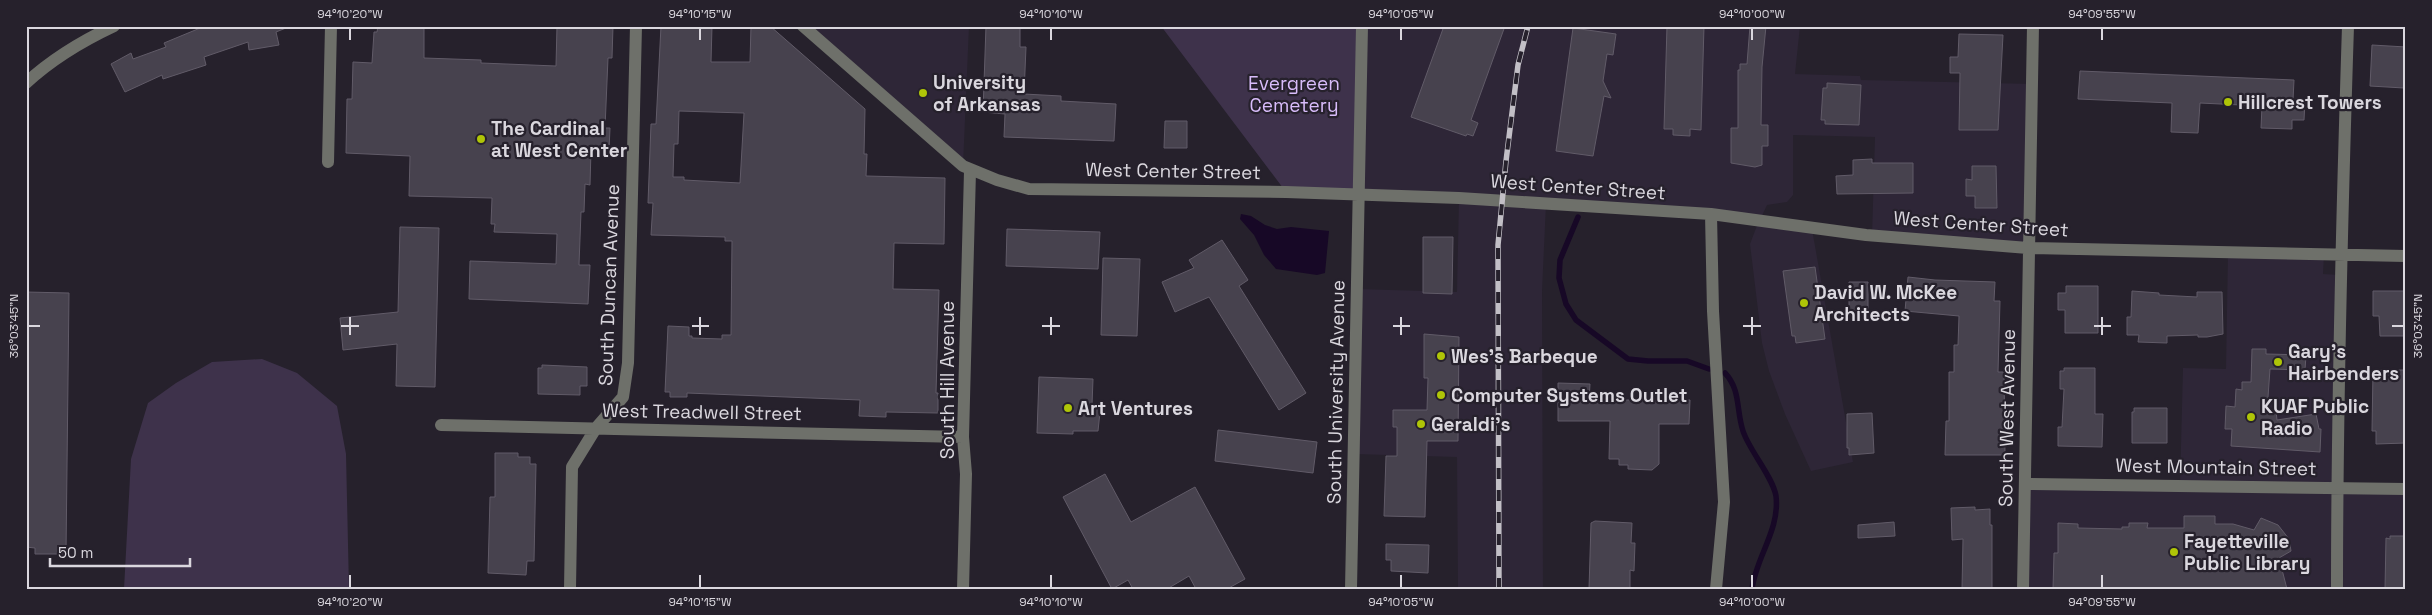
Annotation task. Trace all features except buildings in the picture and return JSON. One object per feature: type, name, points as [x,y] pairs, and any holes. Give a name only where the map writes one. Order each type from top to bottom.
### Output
[{"type":"street","points":[[26,83],[42,68],[86,39],[114,26]]},
{"type":"street","points":[[328,162],[332,26]]},
{"type":"street","name":"South Duncan Avenue","points":[[570,589],[572,467],[596,428],[623,397],[628,363],[636,26]]},
{"type":"street","name":"West Center Street","points":[[803,26],[970,170],[996,180],[1029,189],[1286,192],[1459,198],[1711,214],[1866,236],[2028,248],[2406,256]]},
{"type":"street","name":"South University Avenue","points":[[1351,589],[1362,26]]},
{"type":"street","name":"South West Avenue","points":[[2022,589],[2033,26]]},
{"type":"street","points":[[2337,589],[2336,487],[2340,254],[2348,26]]},
{"type":"street","name":"South Hill Avenue","points":[[963,589],[966,469],[963,438],[970,170]]},
{"type":"street","points":[[1711,214],[1713,311],[1724,502],[1716,589]]},
{"type":"street","name":"West Treadwell Street","points":[[441,425],[963,438]]},
{"type":"street","name":"West Mountain Street","points":[[2025,484],[2406,489]]},
{"type":"shaded area","name":"University of Arkansas","points":[[803,26],[969,26],[963,166]]},
{"type":"shaded area","points":[[1362,26],[1800,26],[1795,74],[1860,76],[1861,80],[2032,84],[2028,248],[1872,236],[1875,137],[1793,135],[1793,195],[1787,202],[1767,205],[1759,222],[1812,229],[1853,462],[1811,471],[1785,414],[1769,371],[1762,343],[1750,244],[1758,223],[1546,204],[1542,291],[1543,589],[1458,589],[1457,457],[1354,454],[1357,289],[1457,292],[1459,198],[1359,195]]},
{"type":"shaded area","points":[[1241,214],[1251,216],[1265,225],[1277,229],[1291,227],[1329,231],[1325,273],[1317,275],[1276,269],[1264,255],[1254,235],[1240,219]]},
{"type":"shaded area","points":[[2228,252],[2324,254],[2323,274],[2340,275],[2336,487],[2406,489],[2406,589],[2023,589],[2025,484],[2180,485],[2183,368],[2226,369]]},
{"type":"green space","name":"Evergreen Cemetery","points":[[1161,26],[1362,26],[1359,195],[1286,192]]},
{"type":"green space","points":[[262,359],[297,373],[337,406],[346,454],[349,589],[124,589],[131,459],[148,403],[176,383],[212,362]]},
{"type":"waterway","points":[[1578,217],[1560,260],[1559,278],[1566,304],[1576,320],[1628,359],[1687,361],[1709,369]]},
{"type":"waterway","points":[[1725,373],[1734,386],[1743,431],[1770,480],[1776,496],[1775,520],[1754,577],[1752,589]]},
{"type":"railway","points":[[1499,589],[1498,245],[1518,65],[1528,26]]},
{"type":"place","name":"University of Arkansas","points":[[923,93]]},
{"type":"place","name":"Hillcrest Towers","points":[[2228,102]]},
{"type":"place","name":"The Cardinal at West Center","points":[[481,139]]},
{"type":"place","name":"David W. McKee Architects","points":[[1804,303]]},
{"type":"place","name":"Wes's Barbeque","points":[[1441,356]]},
{"type":"place","name":"Gary's Hairbenders","points":[[2278,362]]},
{"type":"place","name":"Computer Systems Outlet","points":[[1441,395]]},
{"type":"place","name":"Art Ventures","points":[[1068,408]]},
{"type":"place","name":"KUAF Public Radio","points":[[2251,417]]},
{"type":"place","name":"Geraldi's","points":[[1421,424]]},
{"type":"place","name":"Fayetteville Public Library","points":[[2174,552]]}]
